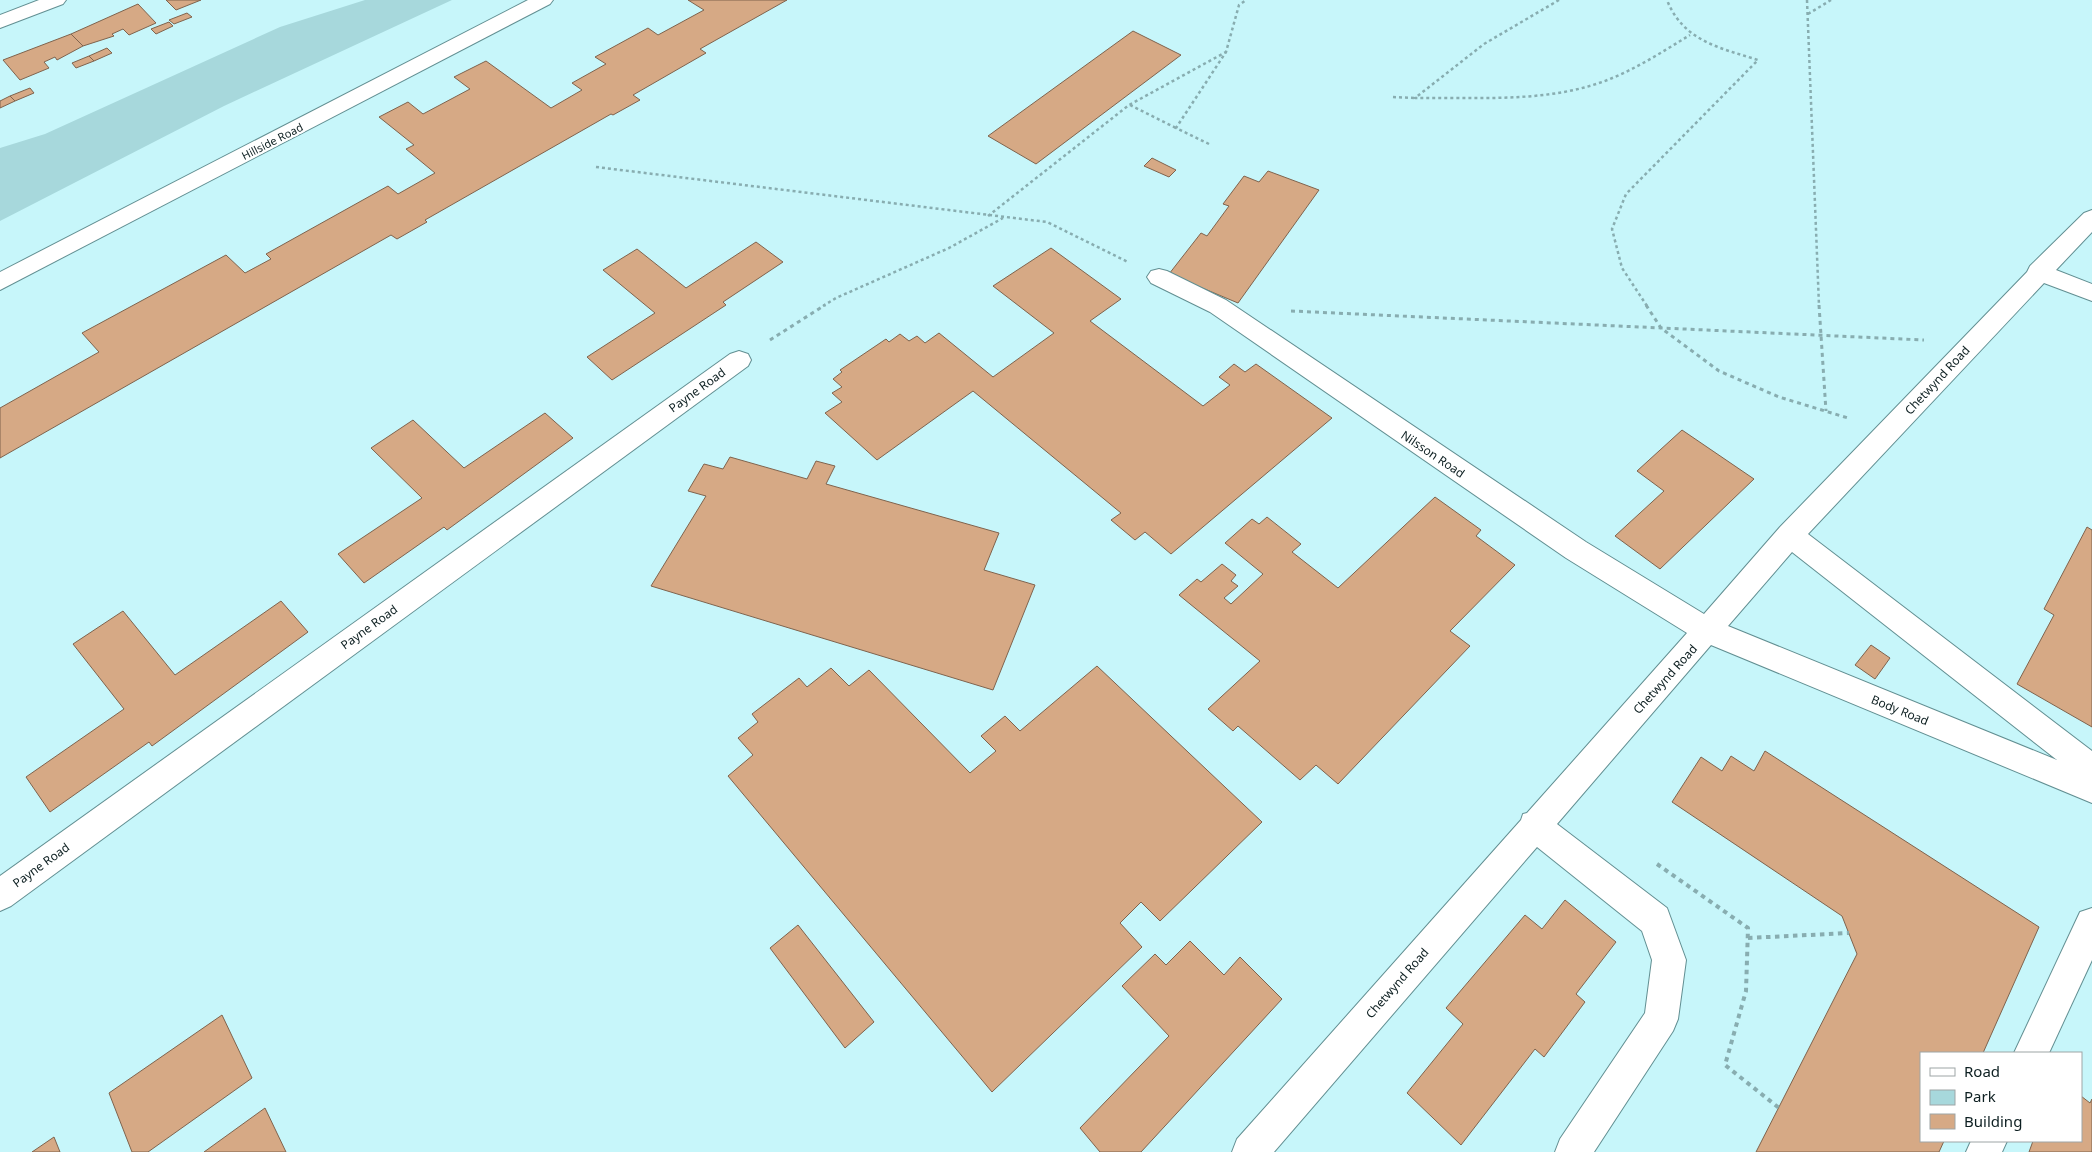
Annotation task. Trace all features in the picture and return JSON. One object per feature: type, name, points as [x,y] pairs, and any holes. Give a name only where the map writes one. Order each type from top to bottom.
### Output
[{"type":"street","points":[[0,22],[56,0]]},
{"type":"street","name":"Hillside Road","points":[[0,282],[543,0]]},
{"type":"street","name":"Chetwynd Road","points":[[1250,1152],[1534,825],[1708,631],[1790,535],[2038,272],[2092,218]]},
{"type":"street","points":[[2038,272],[2092,293]]},
{"type":"street","name":"Nilsson Road","points":[[1159,277],[1218,306],[1576,550],[1708,631]]},
{"type":"street","name":"Payne Road","points":[[0,895],[739,360]]},
{"type":"street","points":[[1790,535],[2092,769]]},
{"type":"street","name":"Body Road","points":[[1708,631],[2092,789]]},
{"type":"street","points":[[1534,825],[1655,920],[1668,960],[1661,1020],[1573,1152]]},
{"type":"street","points":[[2031,1052],[2092,924]]},
{"type":"path","points":[[1176,128],[1226,52],[1239,5],[1246,0]]},
{"type":"path","points":[[1415,98],[1455,62],[1520,20],[1559,0]]},
{"type":"path","points":[[1667,0],[1678,23],[1690,35],[1758,60],[1626,194],[1612,229],[1622,268],[1661,328],[1719,371],[1779,397],[1890,430]]},
{"type":"path","points":[[1807,0],[1820,334],[1826,411]]},
{"type":"path","points":[[1808,14],[1831,0]]},
{"type":"path","points":[[1393,96],[1415,98],[1504,96],[1561,91],[1601,82],[1645,61],[1690,35]]},
{"type":"path","points":[[988,216],[1129,105],[1226,52]]},
{"type":"path","points":[[1129,105],[1209,144]]},
{"type":"path","points":[[596,168],[1047,222],[1159,277]]},
{"type":"path","points":[[739,360],[836,298],[949,248],[1003,218]]},
{"type":"path","points":[[1284,310],[1820,334],[1972,343]]},
{"type":"path","points":[[1748,938],[1849,933]]},
{"type":"green space","points":[[365,0],[452,0],[224,106],[0,221],[0,148],[45,134],[280,27]]},
{"type":"building","points":[[166,0],[201,0],[176,10]]},
{"type":"building","points":[[688,0],[787,0],[700,49],[706,53],[633,95],[640,100],[613,115],[611,114],[425,220],[427,222],[397,239],[391,235],[0,458],[0,408],[99,352],[82,333],[226,255],[245,273],[271,259],[266,254],[388,186],[398,194],[435,173],[406,149],[414,145],[379,117],[408,102],[423,114],[470,89],[454,77],[486,61],[551,108],[582,90],[572,83],[606,64],[595,57],[648,28],[658,35],[704,10]]},
{"type":"building","points":[[138,4],[156,23],[129,35],[123,29],[112,34],[114,36],[83,46],[71,34]]},
{"type":"building","points":[[187,13],[192,17],[174,24],[169,20]]},
{"type":"building","points":[[169,22],[173,26],[156,34],[151,29]]},
{"type":"building","points":[[1133,31],[1181,55],[1036,164],[988,136]]},
{"type":"building","points":[[71,34],[83,46],[57,60],[55,57],[44,62],[49,68],[20,80],[3,60]]},
{"type":"building","points":[[107,48],[112,53],[94,61],[89,56]]},
{"type":"building","points":[[89,56],[94,61],[76,68],[72,63]]},
{"type":"building","points":[[30,88],[34,93],[15,101],[10,96]]},
{"type":"building","points":[[10,96],[15,101],[0,108],[0,101]]},
{"type":"building","points":[[1152,158],[1176,170],[1169,177],[1144,166]]},
{"type":"building","points":[[1268,171],[1319,190],[1238,303],[1169,274],[1201,233],[1207,236],[1229,206],[1223,204],[1244,176],[1259,182]]},
{"type":"building","points":[[756,242],[783,262],[723,302],[726,305],[612,380],[587,357],[655,313],[603,270],[637,249],[686,288]]},
{"type":"building","points":[[1051,248],[1121,299],[1090,321],[1203,406],[1230,385],[1219,377],[1234,364],[1245,372],[1256,364],[1332,418],[1171,554],[1145,532],[1135,540],[1111,520],[1121,513],[973,391],[877,460],[825,413],[842,402],[832,393],[842,387],[833,379],[842,372],[840,370],[886,339],[889,342],[900,334],[909,341],[917,336],[925,343],[939,333],[993,377],[1054,333],[993,286]]},
{"type":"building","points":[[545,413],[573,438],[447,530],[444,527],[364,583],[338,554],[422,498],[371,448],[413,420],[464,468]]},
{"type":"building","points":[[1682,430],[1754,479],[1660,569],[1615,536],[1664,491],[1637,471]]},
{"type":"building","points":[[730,457],[807,479],[816,461],[835,466],[826,484],[999,533],[984,570],[1035,585],[993,690],[651,586],[706,496],[688,491],[704,464],[723,469]]},
{"type":"building","points":[[1435,497],[1481,530],[1476,536],[1515,565],[1450,631],[1470,646],[1338,784],[1316,765],[1300,780],[1238,726],[1233,731],[1208,709],[1260,661],[1179,595],[1197,579],[1201,582],[1222,564],[1236,575],[1231,581],[1238,586],[1224,598],[1231,604],[1263,574],[1225,543],[1252,519],[1259,524],[1267,517],[1301,544],[1292,552],[1338,588]]},
{"type":"building","points":[[2087,527],[2092,530],[2092,727],[2017,684],[2054,615],[2044,609]]},
{"type":"building","points":[[281,601],[308,632],[152,746],[149,742],[50,812],[26,777],[124,709],[73,644],[123,611],[175,675]]},
{"type":"building","points":[[1871,645],[1890,658],[1875,679],[1855,665]]},
{"type":"building","points":[[1097,666],[1262,822],[1160,921],[1141,902],[1120,923],[1142,947],[992,1092],[728,776],[753,755],[738,738],[758,722],[752,714],[799,678],[807,687],[831,668],[849,686],[869,670],[970,773],[996,751],[981,736],[1005,716],[1020,731]]},
{"type":"building","points":[[1765,751],[2039,927],[1983,1052],[1920,1052],[1920,1142],[1944,1142],[1939,1152],[1756,1152],[1857,954],[1842,916],[1672,802],[1701,757],[1722,771],[1731,756],[1754,771]]},
{"type":"building","points":[[1565,900],[1616,942],[1576,994],[1585,1002],[1544,1057],[1535,1049],[1461,1145],[1407,1093],[1463,1024],[1446,1008],[1525,915],[1542,929]]},
{"type":"building","points":[[798,925],[874,1022],[845,1048],[770,948]]},
{"type":"building","points":[[1190,941],[1224,975],[1240,957],[1282,999],[1141,1152],[1100,1152],[1080,1128],[1169,1036],[1122,986],[1155,954],[1166,965]]},
{"type":"building","points":[[222,1015],[252,1078],[148,1152],[132,1152],[109,1093]]},
{"type":"building","points":[[2082,1097],[2090,1103],[2092,1099],[2092,1152],[2029,1152],[2033,1142],[2082,1142]]},
{"type":"building","points":[[265,1108],[286,1152],[204,1152]]},
{"type":"building","points":[[54,1137],[60,1152],[32,1152]]}]
